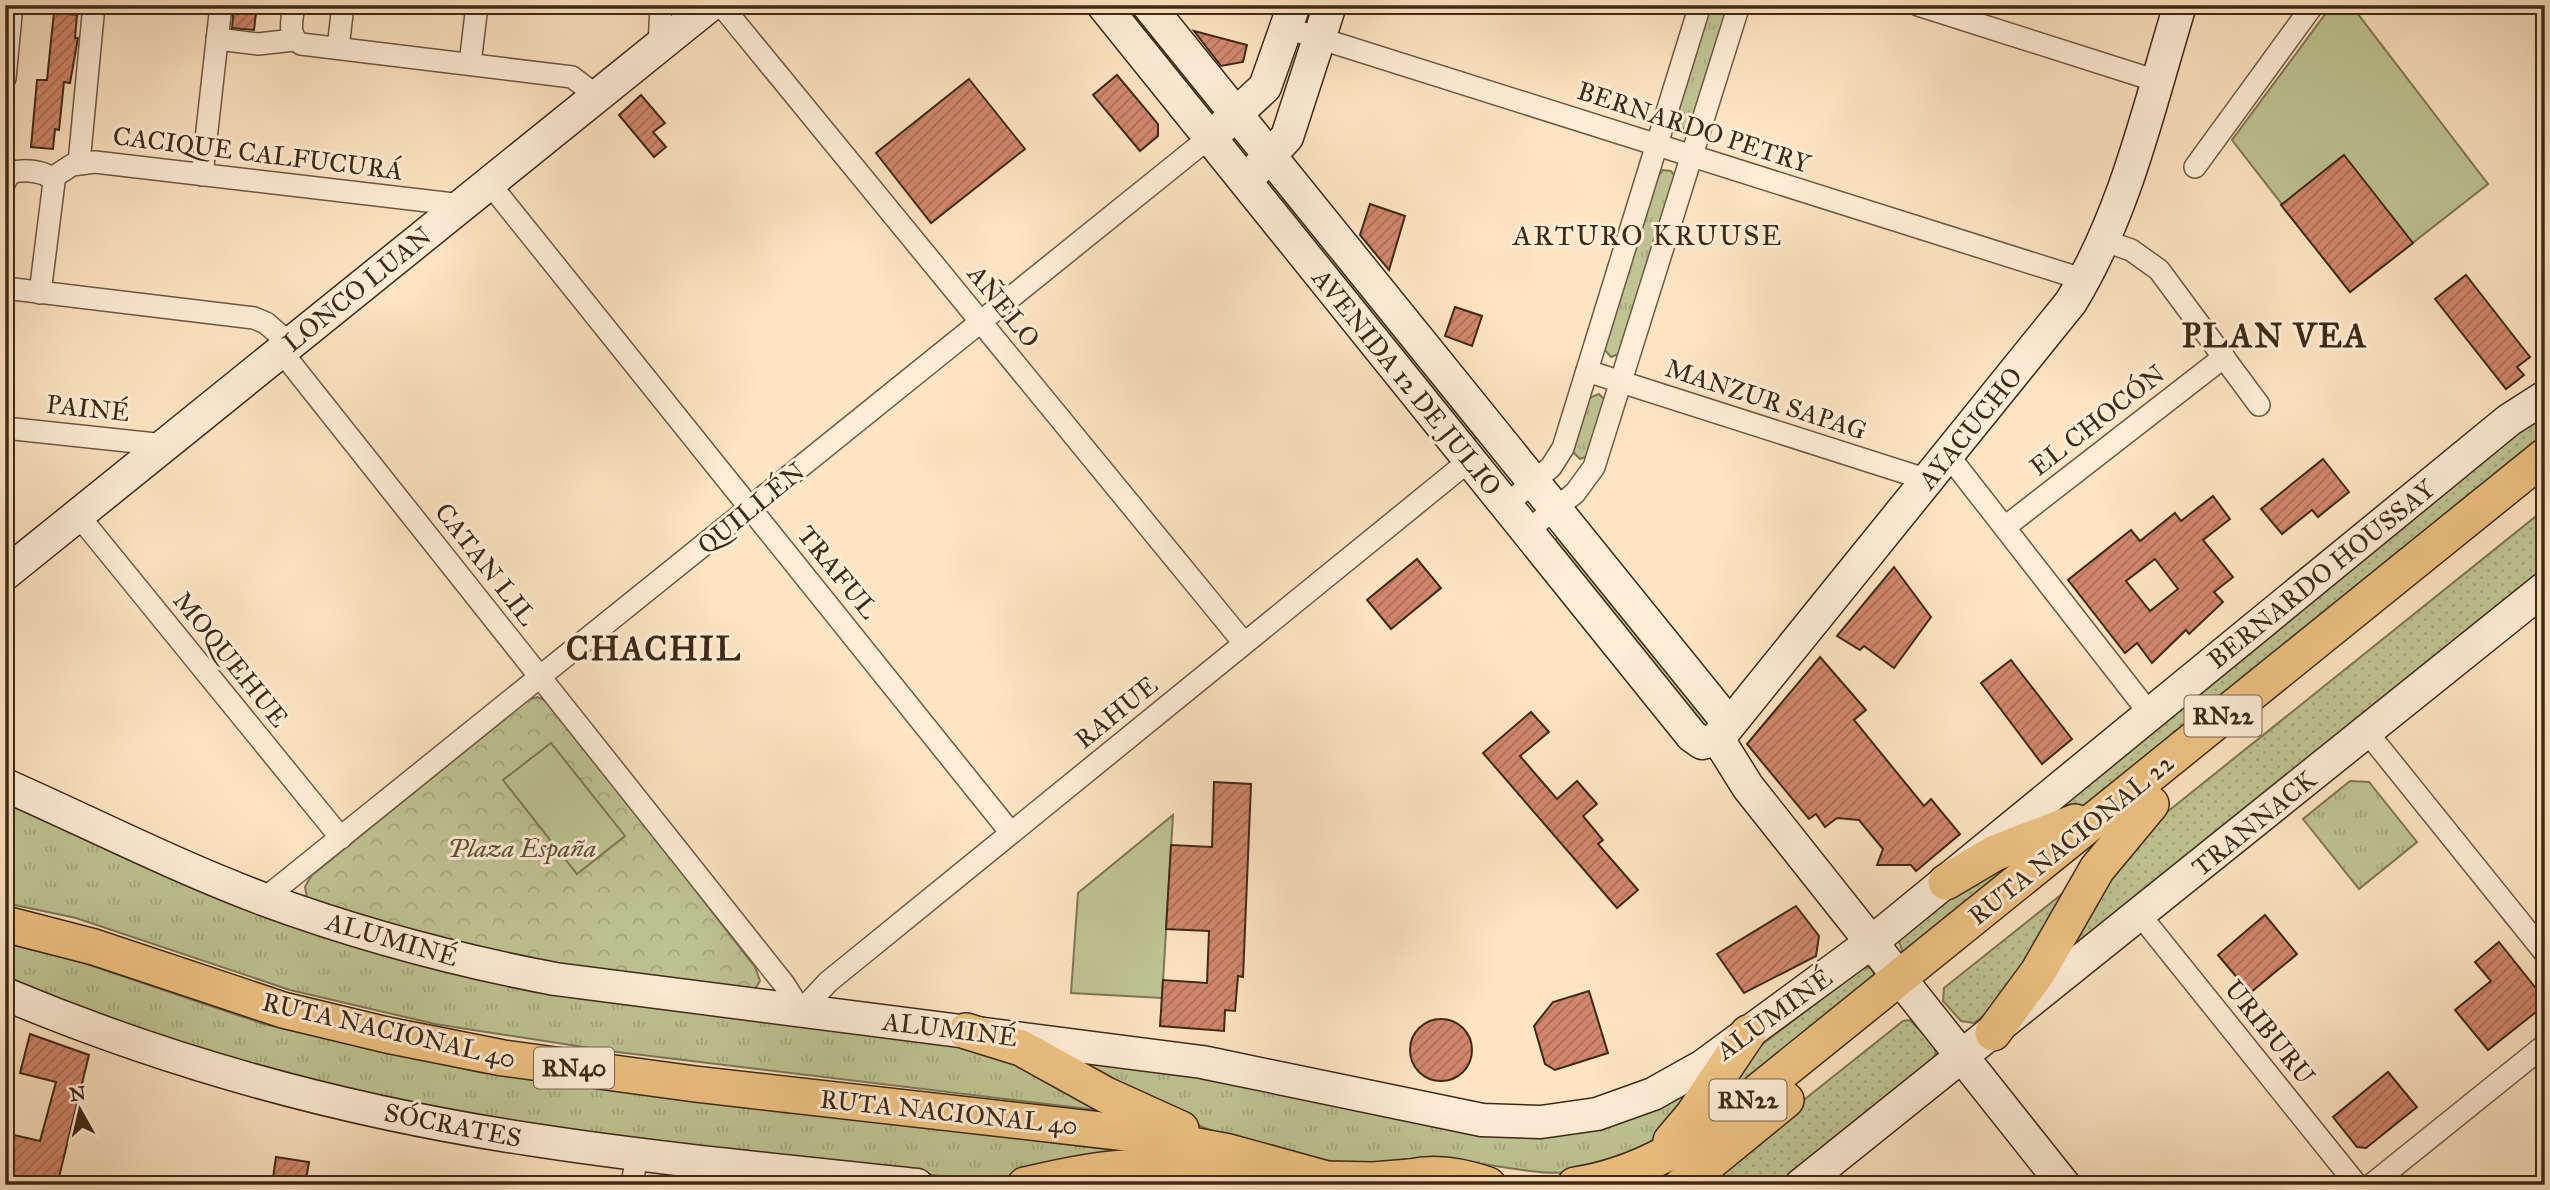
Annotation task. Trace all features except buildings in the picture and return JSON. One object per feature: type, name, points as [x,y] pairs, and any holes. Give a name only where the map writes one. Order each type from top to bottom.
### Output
[{"type":"main road","name":"RUTA NACIONAL 22","points":[[2138,800],[2545,456]]},
{"type":"main road","name":"RUTA NACIONAL 22","points":[[1682,1185],[1908,986],[2138,800],[2545,485]]},
{"type":"main road","points":[[1945,881],[1995,853],[2138,800]]},
{"type":"main road","points":[[1993,1033],[2038,972],[2138,800]]},
{"type":"main road","name":"RUTA NACIONAL 40","points":[[5,924],[94,947],[283,1010],[479,1053],[640,1077],[1157,1138],[1251,1177],[1399,1181]]},
{"type":"main road","name":"RUTA NACIONAL 22","points":[[1575,1185],[1623,1174],[1649,1164],[1688,1142],[1908,986]]},
{"type":"main road","points":[[966,1031],[1021,1048],[1251,1177]]},
{"type":"main road","points":[[1649,1164],[1685,1126],[1748,1033]]},
{"type":"main road","points":[[1025,1185],[1102,1167],[1130,1166],[1251,1177]]},
{"type":"main road","name":"RN40","points":[[1399,1181],[1428,1174],[1479,1182]]},
{"type":"main road","points":[[1479,1182],[1519,1185]]},
{"type":"street","points":[[6,69],[12,5]]},
{"type":"street","points":[[79,163],[94,5]]},
{"type":"street","points":[[202,175],[221,5]]},
{"type":"street","points":[[294,5],[291,32],[294,40]]},
{"type":"street","points":[[338,48],[343,5]]},
{"type":"street","points":[[470,64],[477,5]]},
{"type":"street","points":[[659,47],[661,5]]},
{"type":"street","name":"LONCO LUAN","points":[[5,574],[710,5]]},
{"type":"street","name":"AÑELO","points":[[721,5],[1244,643]]},
{"type":"street","name":"AVENIDA 12 DE JULIO","points":[[1103,5],[1692,736],[1702,743],[1718,739],[1725,725],[1722,715],[1148,5]]},
{"type":"street","points":[[1244,180],[1282,145],[1291,128],[1330,5]]},
{"type":"street","points":[[1506,505],[1560,455],[1700,5]]},
{"type":"street","points":[[1527,531],[1583,485],[1594,467],[1739,5]]},
{"type":"street","points":[[1918,5],[2157,81]]},
{"type":"street","name":"AYACUCHO","points":[[1718,739],[2054,324],[2085,279],[2105,241],[2180,5]]},
{"type":"street","points":[[2195,167],[2313,5]]},
{"type":"street","name":"QUILLÉN","points":[[264,899],[1237,116],[1265,87],[1290,17]]},
{"type":"street","name":"BERNARDO PETRY","points":[[1290,17],[1320,38],[2085,279]]},
{"type":"street","points":[[218,39],[267,44],[294,40],[301,44],[572,77],[597,96]]},
{"type":"street","name":"CACIQUE CALFUCURÁ","points":[[52,178],[79,163],[462,205]]},
{"type":"street","points":[[7,173],[21,171],[52,178],[54,190],[40,293]]},
{"type":"street","name":"TRAFUL","points":[[489,183],[1012,833]]},
{"type":"street","points":[[2105,241],[2132,250],[2159,270],[2259,405]]},
{"type":"street","name":"CATAN LIL","points":[[5,288],[254,318],[266,323],[540,677],[784,984],[801,1011]]},
{"type":"street","name":"EL CHOCÓN","points":[[2005,527],[2224,357]]},
{"type":"street","name":"MANZUR SAPAG","points":[[1587,370],[1928,480]]},
{"type":"street","name":"BERNARDO HOUSSAY","points":[[1873,941],[2509,420],[2545,397]]},
{"type":"street","name":"PAINÉ","points":[[5,428],[165,445]]},
{"type":"street","points":[[1948,455],[2150,714]]},
{"type":"street","name":"RAHUE","points":[[801,1011],[828,982],[1470,460]]},
{"type":"street","name":"MOQUEHUE","points":[[78,515],[341,838]]},
{"type":"street","name":"TRANNACK","points":[[1801,1185],[2545,588]]},
{"type":"street","points":[[2367,732],[2545,953]]},
{"type":"street","name":"AVENIDA 12 DE JULIO","points":[[1718,739],[1748,787],[1873,941],[2064,1185]]},
{"type":"street","name":"ALUMINÉ","points":[[5,785],[264,899],[395,942],[499,968],[555,979],[1202,1062],[1323,1084],[1455,1115],[1511,1122],[1541,1122],[1597,1114],[1644,1098],[1679,1082],[1873,941]]},
{"type":"street","name":"URIBURU","points":[[2140,915],[2357,1185]]},
{"type":"street","name":"SÓCRATES","points":[[5,994],[202,1066],[320,1098],[452,1126],[637,1154],[917,1185]]},
{"type":"street","points":[[2371,1185],[2545,1045]]},
{"type":"street","points":[[632,1185],[637,1154]]},
{"type":"green space","points":[[1113,5],[1138,5],[1216,110],[1206,115]]},
{"type":"green space","points":[[1710,5],[1728,5],[1690,126],[1682,129],[1675,119]]},
{"type":"green space","points":[[2332,5],[2351,5],[2488,184],[2350,292],[2232,140]]},
{"type":"green space","points":[[1663,170],[1671,171],[1675,176],[1619,354],[1611,357],[1604,349],[1658,176]]},
{"type":"green space","points":[[1286,198],[1479,435],[1472,441],[1281,201]]},
{"type":"green space","points":[[1599,394],[1605,400],[1588,456],[1580,459],[1573,452],[1589,398]]},
{"type":"green space","points":[[2545,411],[2545,441],[2086,808],[2018,835]]},
{"type":"green space","points":[[2545,509],[2545,574],[2053,967],[2136,837]]},
{"type":"green space","points":[[1559,537],[1712,723],[1703,729],[1554,541]]},
{"type":"green space","name":"Plaza España","points":[[537,697],[549,702],[755,967],[760,981],[755,989],[584,972],[452,946],[307,898],[305,887],[311,876],[528,700]]},
{"type":"green space","points":[[551,743],[625,836],[577,874],[503,780]]},
{"type":"green space","points":[[2350,781],[2369,782],[2417,842],[2359,889],[2303,819]]},
{"type":"green space","points":[[5,796],[213,891],[964,1041],[1129,1114],[609,1051],[435,1024],[290,990],[76,918],[5,903]]},
{"type":"green space","points":[[1173,815],[1162,998],[1071,993],[1078,893]]},
{"type":"green space","points":[[2055,838],[1903,952],[1898,939],[1970,878]]},
{"type":"green space","points":[[2077,882],[1996,1006],[1974,1023],[1961,1021],[1943,1001],[1944,988]]},
{"type":"green space","points":[[5,943],[78,961],[264,1024],[479,1072],[1129,1152],[1019,1178],[983,1181],[497,1124],[266,1074],[5,983]]},
{"type":"green space","points":[[1863,967],[1871,968],[1877,979],[1719,1109],[1751,1053]]},
{"type":"green space","points":[[1910,1020],[1934,1045],[1936,1053],[1932,1062],[1782,1185],[1697,1185],[1903,1021]]},
{"type":"green space","points":[[1051,1052],[1226,1075],[1474,1128],[1709,1073],[1679,1114],[1652,1141],[1598,1166],[1553,1173],[1477,1163],[1346,1162],[1293,1155],[1256,1146],[1185,1120],[1117,1088]]},
{"type":"district","name":"ARTURO KRUUSE","points":[[1648,235]]},
{"type":"district","name":"PLAN VEA","points":[[2275,335]]},
{"type":"district","name":"CHACHIL","points":[[654,648]]}]
